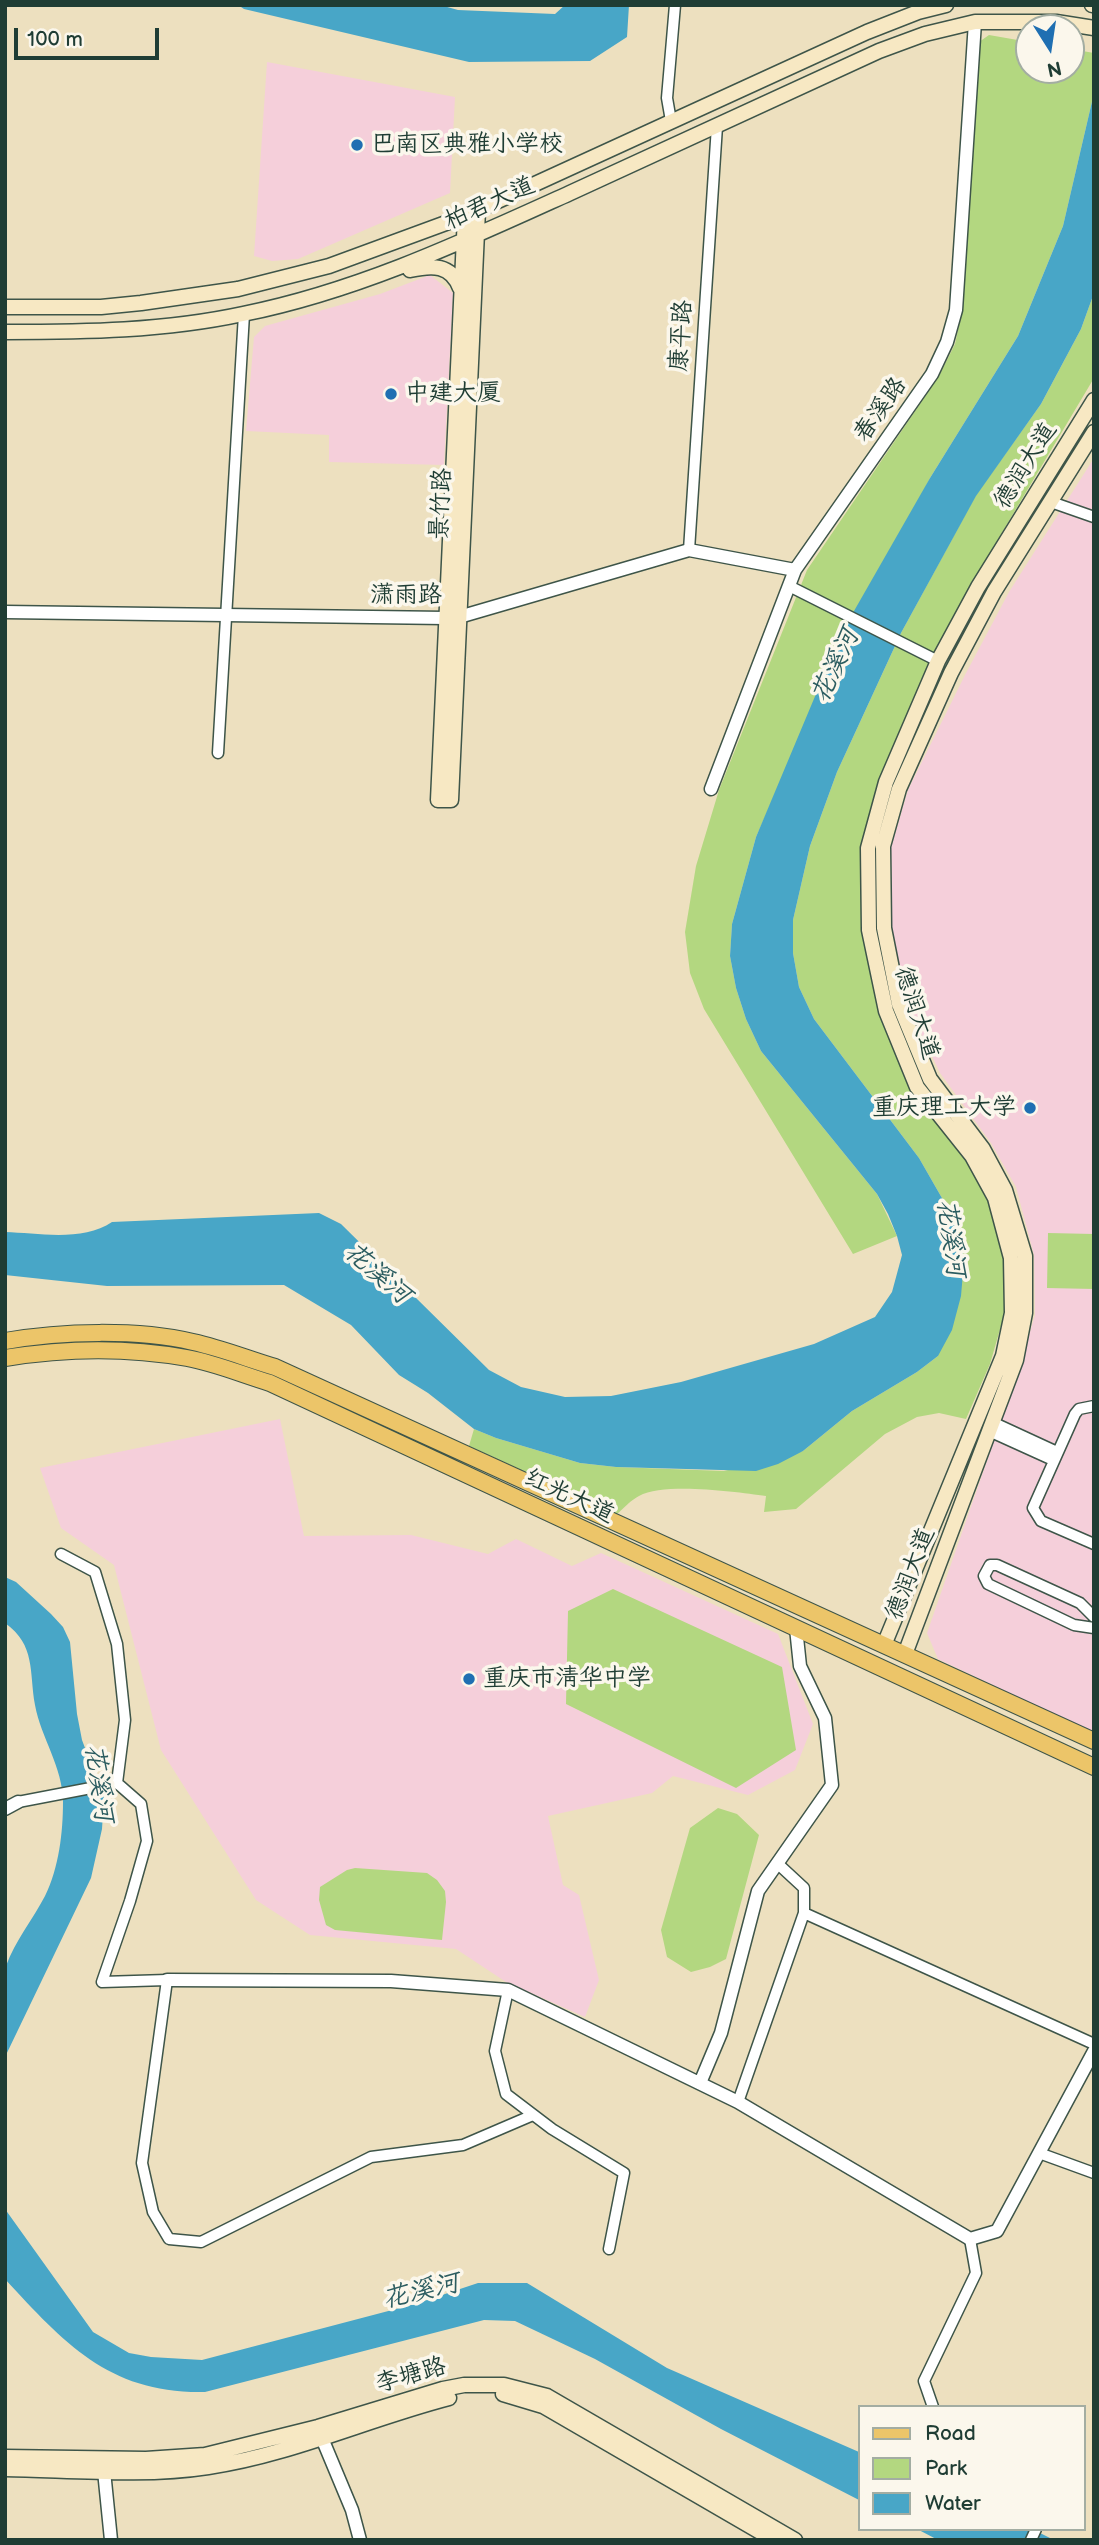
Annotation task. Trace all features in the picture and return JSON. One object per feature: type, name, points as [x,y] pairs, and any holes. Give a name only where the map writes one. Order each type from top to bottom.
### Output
[{"type":"main road","name":"柏君大道","points":[[5,307],[101,307],[181,298],[287,278],[366,254],[472,213],[867,32],[918,12],[946,5]]},
{"type":"main road","name":"柏君大道","points":[[5,332],[146,328],[244,314],[378,276],[463,242],[879,51],[925,34],[975,22],[1056,22],[1094,28]]},
{"type":"main road","name":"景竹路","points":[[452,618],[477,235],[472,213]]},
{"type":"main road","name":"景竹路","points":[[444,800],[463,242],[472,213]]},
{"type":"main road","points":[[378,276],[436,266],[451,273],[461,289]]},
{"type":"main road","points":[[56,332],[83,323],[83,314],[72,308]]},
{"type":"main road","name":"德润大道","points":[[884,1645],[1003,1356],[1012,1312],[1011,1258],[995,1198],[972,1156],[917,1087],[886,1011],[869,930],[868,848],[886,782],[939,661],[978,587],[1094,400]]},
{"type":"main road","name":"德润大道","points":[[905,1654],[1016,1360],[1025,1313],[1025,1256],[1005,1191],[983,1149],[930,1079],[899,1004],[884,928],[883,846],[899,789],[951,673],[994,592],[1094,432]]},
{"type":"main road","name":"红光大道","points":[[5,1341],[65,1334],[126,1334],[192,1342],[275,1367],[1094,1741]]},
{"type":"main road","name":"红光大道","points":[[5,1358],[65,1350],[120,1349],[189,1359],[270,1382],[1094,1767]]},
{"type":"main road","name":"李塘路","points":[[5,2469],[177,2470],[237,2462],[453,2387],[484,2383],[526,2389],[547,2396],[795,2540]]},
{"type":"main road","name":"李塘路","points":[[5,2457],[179,2458],[320,2432],[446,2398],[485,2393],[505,2394],[543,2406],[774,2540]]},
{"type":"street","points":[[671,121],[667,98],[675,5]]},
{"type":"street","name":"春溪路","points":[[711,789],[795,570],[932,374],[947,342],[956,310],[975,22]]},
{"type":"street","name":"康平路","points":[[688,550],[717,126]]},
{"type":"street","points":[[218,753],[244,314]]},
{"type":"street","points":[[1051,502],[1094,517]]},
{"type":"street","name":"潇雨路","points":[[5,612],[452,618],[688,550],[795,570]]},
{"type":"street","points":[[789,586],[939,661]]},
{"type":"street","points":[[1094,1406],[1079,1409],[1074,1414],[1034,1503],[1035,1514],[1041,1521],[1094,1544]]},
{"type":"street","points":[[990,1426],[1055,1456]]},
{"type":"street","points":[[61,1554],[95,1572],[117,1644],[125,1720],[117,1783]]},
{"type":"street","points":[[1094,1617],[1080,1603],[997,1565],[989,1565],[984,1576],[988,1584],[1037,1608],[1074,1625],[1094,1628]]},
{"type":"street","points":[[699,2083],[721,2033],[758,1891],[832,1785],[825,1718],[800,1666],[796,1628]]},
{"type":"street","points":[[5,1809],[18,1802],[117,1783]]},
{"type":"street","points":[[117,1783],[141,1804],[147,1841],[102,1982],[391,1981],[508,1990],[738,2102],[970,2239],[997,2231],[1094,2050]]},
{"type":"street","points":[[738,2102],[804,1913],[803,1888],[777,1863]]},
{"type":"street","points":[[804,1913],[1094,2044]]},
{"type":"street","points":[[167,1980],[142,2162],[153,2212],[169,2238],[201,2242],[371,2157],[463,2145],[533,2115]]},
{"type":"street","points":[[508,1990],[495,2051],[506,2094],[552,2129],[624,2173],[609,2249]]},
{"type":"street","points":[[1039,2153],[1094,2173]]},
{"type":"street","points":[[932,2405],[925,2381],[976,2273],[970,2239]]},
{"type":"street","points":[[320,2432],[352,2510],[360,2540]]},
{"type":"street","points":[[104,2471],[111,2540]]},
{"type":"shaded area","name":"巴南区典雅小学校","points":[[267,62],[455,97],[450,193],[298,259],[272,261],[254,256]]},
{"type":"shaded area","points":[[430,275],[453,293],[444,465],[329,462],[329,435],[246,431],[254,337],[265,326],[380,294]]},
{"type":"shaded area","name":"重庆理工大学","points":[[1094,458],[1094,1733],[938,1659],[927,1633],[1018,1372],[1035,1315],[1034,1255],[1016,1187],[991,1143],[940,1073],[906,1002],[892,927],[891,848],[908,790],[965,675],[1009,592]]},
{"type":"shaded area","name":"重庆市清华中学","points":[[280,1419],[304,1536],[411,1535],[488,1554],[516,1539],[572,1566],[601,1553],[778,1634],[813,1724],[795,1770],[748,1795],[673,1776],[652,1793],[548,1816],[563,1885],[579,1895],[599,1980],[585,2017],[506,1982],[456,1949],[310,1935],[256,1900],[161,1750],[114,1565],[61,1528],[40,1468]]},
{"type":"green space","points":[[989,35],[1015,40],[1015,84],[1085,84],[1085,51],[1094,53],[1094,93],[1063,226],[1018,336],[930,478],[790,760],[756,837],[732,924],[730,956],[736,988],[746,1019],[761,1051],[877,1194],[897,1236],[853,1254],[704,1009],[690,973],[685,932],[696,866],[719,790],[807,570],[939,376],[955,344],[962,311],[979,42]]},
{"type":"green space","points":[[1094,293],[1094,378],[972,583],[929,663],[880,781],[863,849],[880,1014],[968,1160],[988,1202],[1005,1260],[1005,1312],[990,1364],[966,1419],[939,1413],[917,1417],[885,1434],[796,1509],[764,1512],[766,1496],[683,1489],[639,1496],[617,1514],[469,1446],[474,1429],[580,1463],[724,1471],[803,1451],[852,1411],[917,1372],[938,1356],[954,1219],[919,1158],[814,1019],[799,987],[793,953],[793,920],[810,846],[837,772],[901,633],[976,495],[1041,404],[1081,329]]},
{"type":"green space","points":[[1048,1233],[1094,1234],[1094,1289],[1047,1288]]},
{"type":"green space","points":[[613,1589],[782,1667],[796,1750],[736,1788],[566,1704],[568,1611]]},
{"type":"green space","points":[[718,1808],[737,1814],[759,1835],[726,1959],[691,1972],[667,1957],[661,1930],[690,1828]]},
{"type":"green space","points":[[355,1868],[427,1873],[437,1880],[445,1891],[446,1902],[442,1940],[335,1930],[326,1925],[319,1900],[320,1887]]},
{"type":"water","points":[[238,5],[440,5],[458,10],[555,14],[565,5],[629,5],[627,37],[590,61],[469,62],[244,9]]},
{"type":"water","name":"花溪河","points":[[1094,93],[1094,293],[1081,329],[1041,404],[976,496],[901,633],[837,772],[810,846],[793,920],[793,953],[799,987],[814,1019],[919,1158],[954,1219],[961,1240],[964,1261],[961,1296],[952,1330],[938,1356],[917,1372],[852,1411],[803,1451],[778,1464],[756,1471],[616,1467],[580,1463],[474,1429],[428,1393],[399,1375],[351,1325],[284,1285],[107,1286],[5,1275],[5,1232],[74,1234],[88,1232],[112,1222],[319,1213],[341,1224],[489,1370],[521,1387],[565,1397],[611,1396],[681,1382],[814,1344],[875,1317],[892,1292],[902,1255],[897,1236],[877,1194],[761,1051],[746,1019],[736,988],[730,956],[732,924],[756,837],[842,632],[930,478],[1018,336],[1063,226]]},
{"type":"water","name":"花溪河","points":[[5,1577],[16,1582],[51,1614],[63,1627],[70,1642],[82,1740],[104,1798],[102,1829],[91,1878],[5,2057],[3,1996],[6,1966],[54,1874],[63,1802],[56,1765],[35,1705],[27,1650],[15,1631],[5,1623]]},
{"type":"water","points":[[5,2209],[93,2332],[129,2353],[202,2360],[415,2304],[478,2283],[527,2283],[667,2368],[858,2452],[858,2499],[721,2429],[595,2359],[515,2321],[484,2320],[205,2392],[172,2390],[142,2384],[92,2361],[48,2324],[5,2279]]},
{"type":"water","points":[[921,2531],[1036,2531],[1054,2540],[938,2540]]},
{"type":"place","name":"巴南区典雅小学校","points":[[357,145]]},
{"type":"place","name":"中建大厦","points":[[391,394]]},
{"type":"place","name":"重庆理工大学","points":[[1030,1108]]},
{"type":"place","name":"重庆市清华中学","points":[[469,1679]]}]
